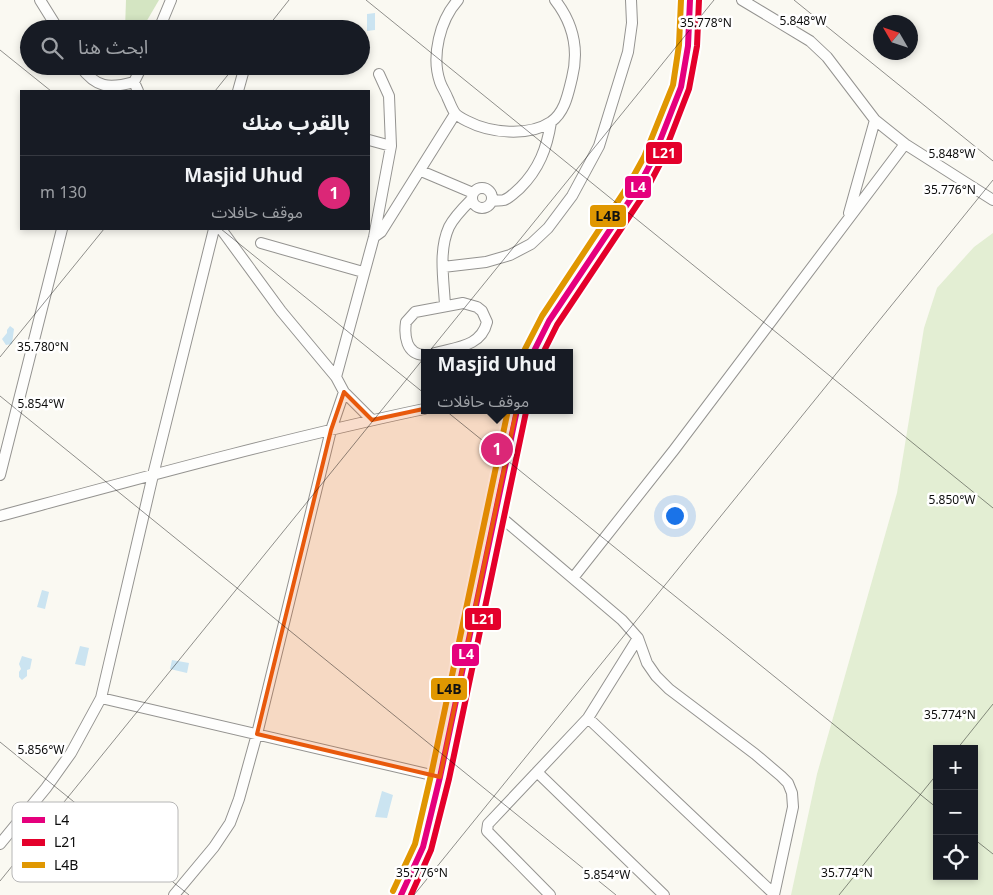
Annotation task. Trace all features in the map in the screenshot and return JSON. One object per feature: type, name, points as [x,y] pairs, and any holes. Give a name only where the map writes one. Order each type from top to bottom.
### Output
[{"type":"main road","points":[[535,349],[549,322],[636,191],[652,161],[681,86],[688,46],[690,0]]},
{"type":"main road","points":[[404,893],[423,847],[440,777],[516,414]]},
{"type":"street","points":[[40,0],[52,20]]},
{"type":"street","points":[[163,20],[171,0]]},
{"type":"street","points":[[458,0],[446,18],[438,44],[437,64],[440,81],[455,114],[472,124],[508,133],[530,130],[551,122],[567,100],[575,68],[575,48],[572,30],[566,16],[555,0]]},
{"type":"street","points":[[443,267],[486,262],[510,255],[524,248],[548,228],[572,196],[599,146],[628,52],[632,24],[631,0]]},
{"type":"street","points":[[742,0],[810,41],[827,57],[875,120],[905,144],[993,200]]},
{"type":"street","points":[[336,378],[363,272],[374,237],[391,146],[389,96],[379,74]]},
{"type":"street","points":[[87,75],[97,88],[136,87]]},
{"type":"street","points":[[238,90],[242,75]]},
{"type":"street","points":[[374,237],[381,232],[455,114]]},
{"type":"street","points":[[848,219],[875,120]]},
{"type":"street","points":[[420,171],[472,196],[475,206],[481,209],[488,206],[492,200],[505,200],[520,188],[531,175],[544,153],[551,122]]},
{"type":"street","points":[[370,140],[391,146]]},
{"type":"street","points":[[573,578],[674,450],[905,144]]},
{"type":"street","points":[[445,306],[444,244],[449,227],[472,196]]},
{"type":"street","points":[[0,475],[62,230]]},
{"type":"street","points":[[34,802],[71,753],[101,698],[153,475],[214,230]]},
{"type":"street","points":[[222,230],[280,311],[336,378],[344,392],[372,420]]},
{"type":"street","points":[[261,243],[363,272]]},
{"type":"street","points":[[421,354],[415,352],[405,340],[406,322],[414,312],[463,304],[477,307],[482,311],[487,322],[482,336],[469,344],[450,349]]},
{"type":"street","points":[[174,895],[230,823],[239,799],[257,734],[331,430],[344,392]]},
{"type":"street","points":[[0,516],[331,430],[421,410]]},
{"type":"street","points":[[496,513],[608,607],[638,638],[647,663],[656,676],[669,689],[765,761],[788,783],[792,793],[793,807],[774,894]]},
{"type":"street","points":[[550,895],[487,831],[491,820],[588,718],[638,638]]},
{"type":"street","points":[[101,698],[440,777]]},
{"type":"street","points":[[588,718],[774,894]]},
{"type":"street","points":[[537,772],[664,895]]},
{"type":"street","points":[[0,844],[12,829]]},
{"type":"highlighted area","points":[[521,388],[440,777],[257,734],[331,430],[344,392],[372,420]]},
{"type":"green space","points":[[126,0],[159,0],[147,20],[125,20]]},
{"type":"green space","points":[[993,233],[993,895],[791,895],[817,774],[897,493],[924,328],[937,288],[974,247]]},
{"type":"water","points":[[375,13],[375,30],[370,31],[370,20],[367,20],[367,14]]},
{"type":"water","points":[[10,326],[14,329],[12,344],[6,345],[2,339]]},
{"type":"water","points":[[42,590],[49,592],[45,609],[37,607]]},
{"type":"water","points":[[80,646],[89,648],[85,666],[75,664]]},
{"type":"water","points":[[22,656],[32,659],[30,669],[27,670],[27,676],[22,680],[19,677],[21,669],[19,664]]},
{"type":"water","points":[[172,660],[189,663],[187,673],[170,669]]},
{"type":"water","points":[[382,791],[393,795],[387,818],[375,817]]},
{"type":"transit line","name":"L4B","points":[[525,349],[542,316],[628,186],[644,157],[673,85],[679,45],[681,0]]},
{"type":"transit line","name":"L4","points":[[535,349],[549,321],[636,191],[652,161],[681,87],[688,46],[690,0]]},
{"type":"transit line","name":"L21","points":[[545,349],[557,325],[643,196],[660,164],[689,89],[697,46],[699,0]]},
{"type":"transit line","name":"L4B","points":[[393,891],[415,844],[507,414]]},
{"type":"transit line","name":"L4","points":[[401,895],[423,847],[440,777],[516,414]]},
{"type":"transit line","name":"L21","points":[[411,895],[431,850],[449,779],[526,414]]},
{"type":"place","name":"Masjid Uhud","points":[[497,449]]}]
